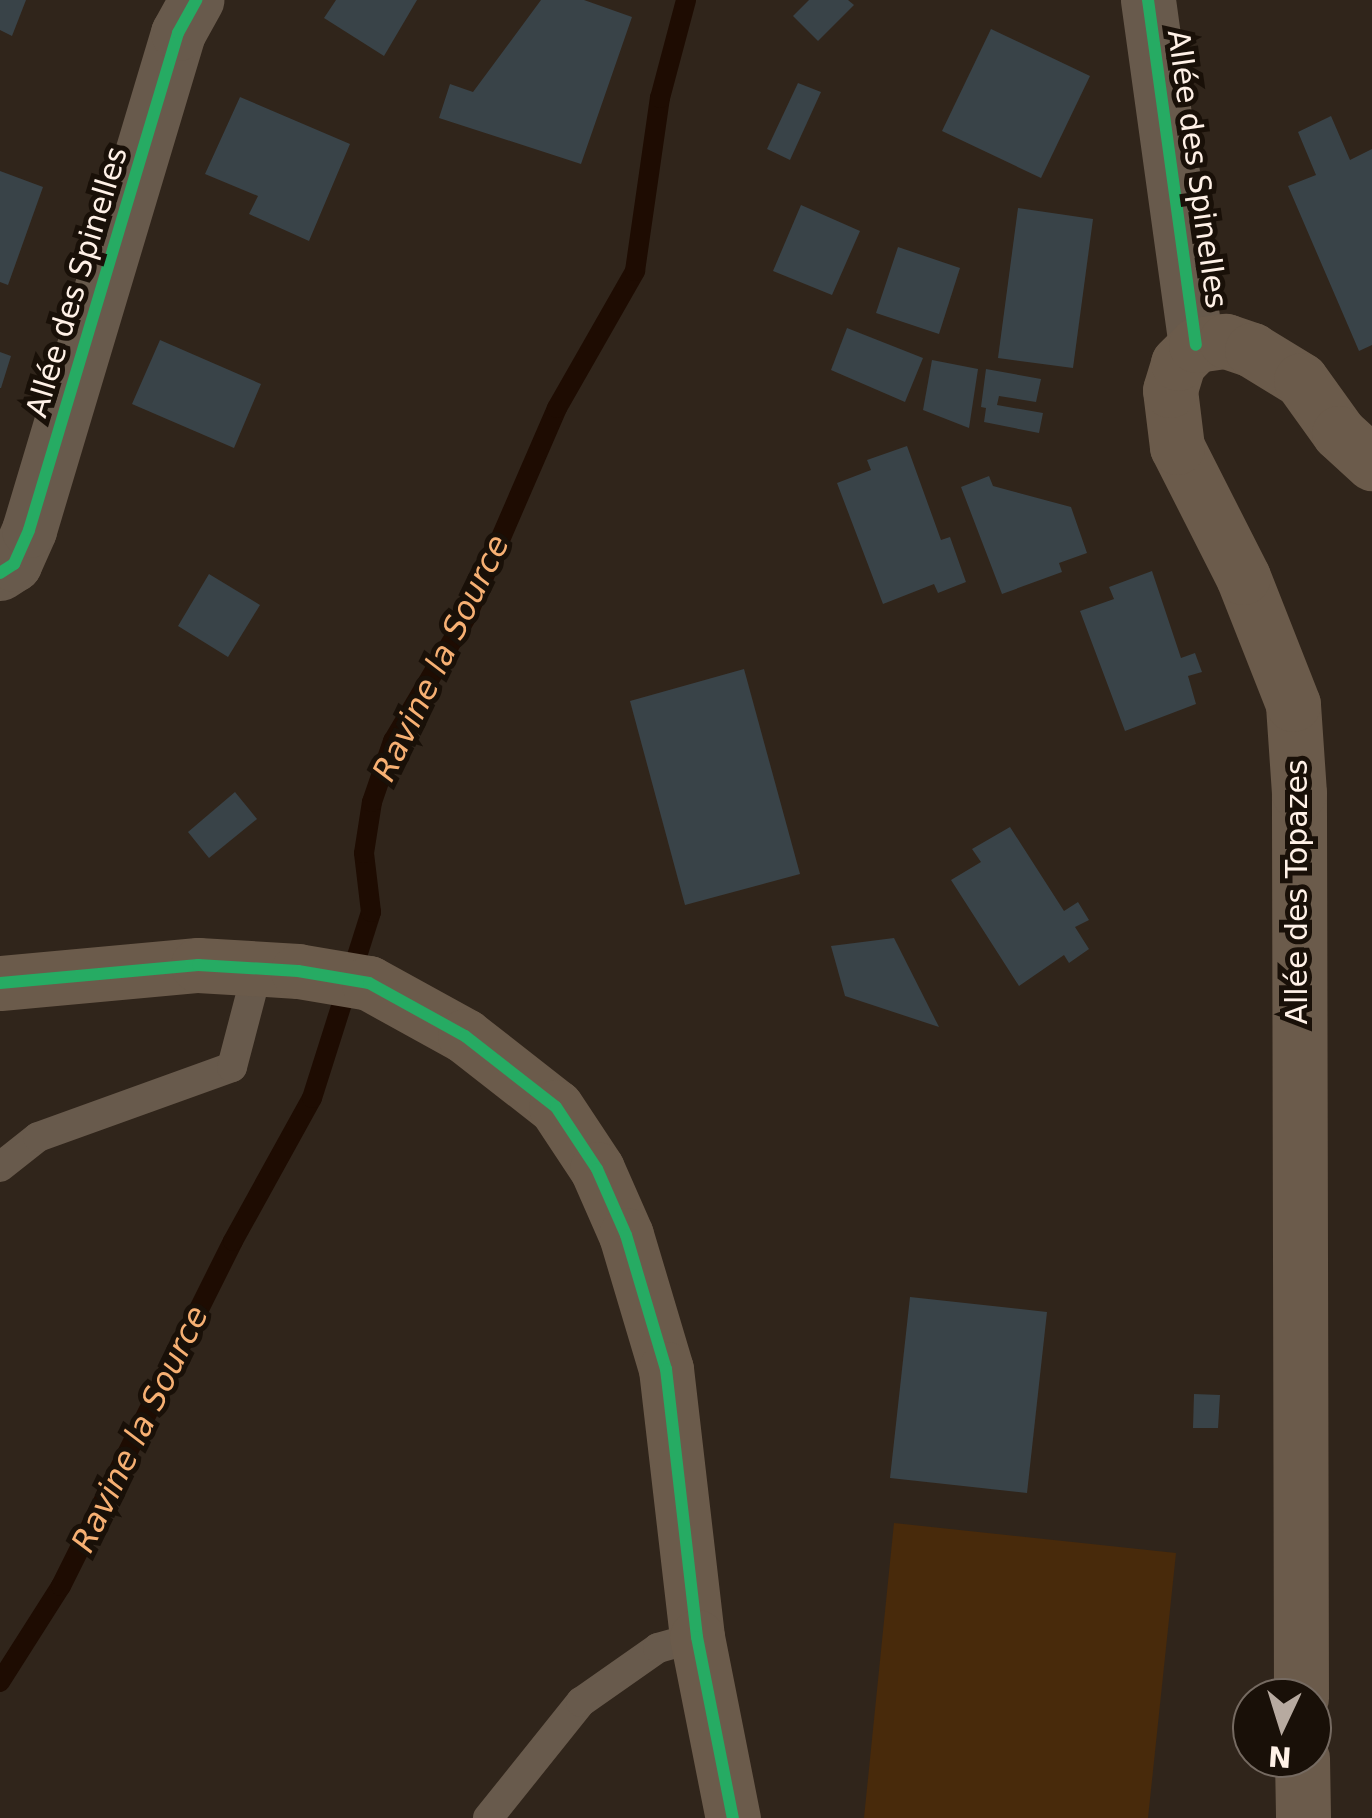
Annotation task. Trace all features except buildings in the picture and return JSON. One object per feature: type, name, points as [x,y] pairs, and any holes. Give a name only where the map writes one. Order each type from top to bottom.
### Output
[{"type":"main road","points":[[1196,345],[1226,342],[1252,350],[1301,380],[1339,433],[1372,463]]},
{"type":"main road","name":"Allée des Topazes","points":[[1196,345],[1178,363],[1170,390],[1177,447],[1243,577],[1294,704],[1300,793],[1297,1368],[1301,1678]]},
{"type":"main road","points":[[0,982],[198,965],[368,982],[465,1036],[556,1107],[597,1170],[626,1234],[666,1369],[697,1637],[733,1818]]},
{"type":"main road","points":[[1302,1778],[1302,1818]]},
{"type":"street","name":"Allée des Spinelles","points":[[0,573],[14,564],[29,530],[178,33],[196,0]]},
{"type":"street","name":"Allée des Spinelles","points":[[1148,0],[1196,345]]},
{"type":"lane","points":[[0,1167],[38,1137],[232,1066],[278,970]]},
{"type":"lane","points":[[488,1818],[581,1702],[658,1648],[697,1637]]},
{"type":"shaded area","points":[[894,1523],[1176,1553],[1148,1818],[864,1818]]},
{"type":"waterway","name":"Ravine la Source","points":[[0,1682],[61,1586],[233,1241],[312,1098],[371,912],[364,853],[372,802],[393,741],[467,616],[557,408],[635,271],[660,98],[686,0]]},
{"type":"cycle path","points":[[0,573],[14,564],[29,530],[178,33],[196,0]]},
{"type":"cycle path","points":[[1148,0],[1196,345]]},
{"type":"cycle path","points":[[0,983],[198,965],[298,971],[369,983],[465,1036],[556,1107],[597,1169],[626,1235],[666,1369],[697,1637],[733,1818]]}]
